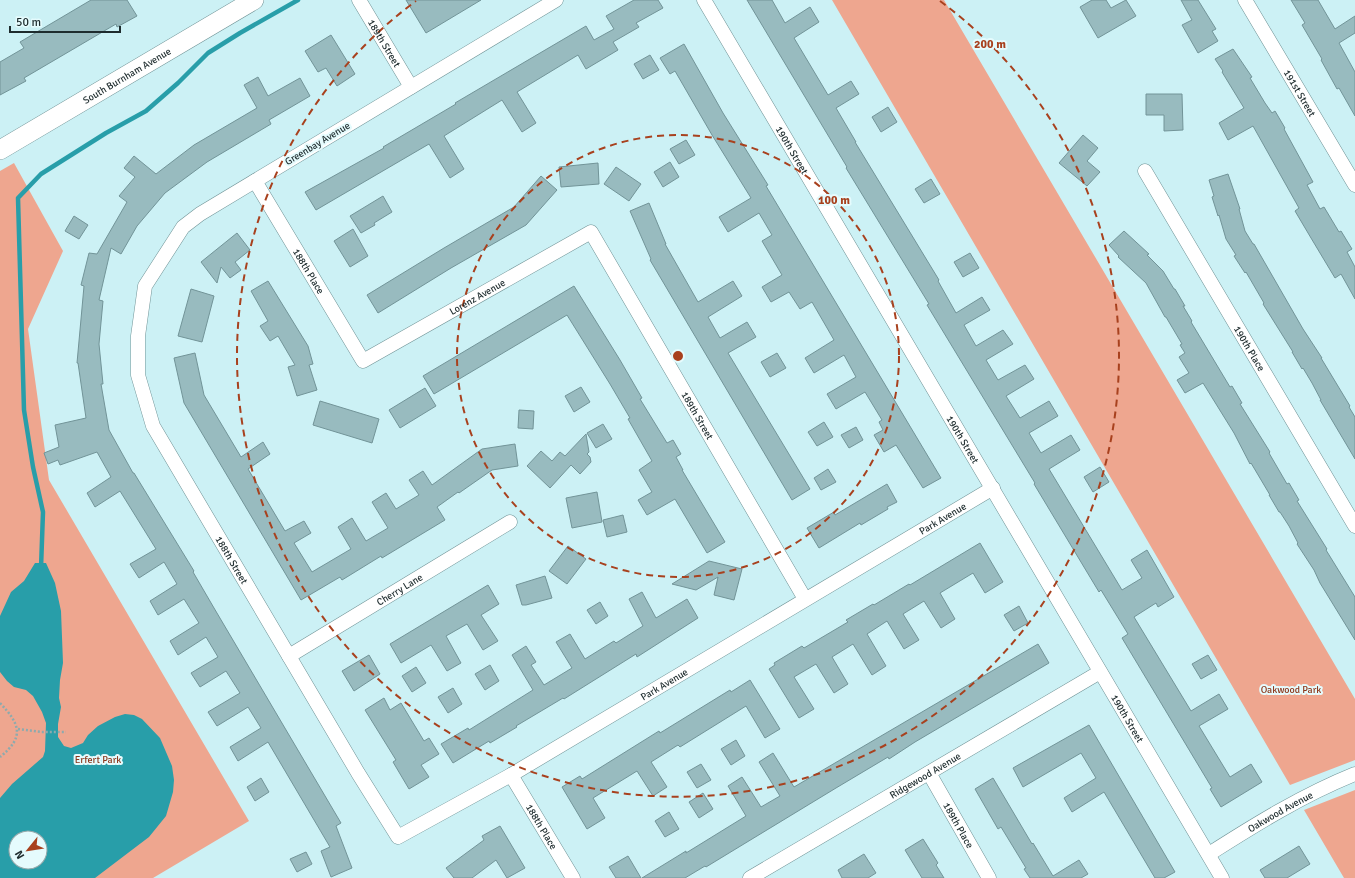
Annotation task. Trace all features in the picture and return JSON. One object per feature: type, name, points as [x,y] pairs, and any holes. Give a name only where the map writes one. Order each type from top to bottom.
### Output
[{"type":"main road","name":"South Burnham Avenue","points":[[0,150],[254,0]]},
{"type":"street","name":"189th Street","points":[[359,0],[411,87]]},
{"type":"street","name":"Greenbay Avenue","points":[[138,336],[145,286],[183,227],[215,204],[556,0]]},
{"type":"street","name":"190th Street","points":[[704,0],[1222,878]]},
{"type":"street","name":"191st Street","points":[[1245,0],[1355,184]]},
{"type":"street","name":"190th Place","points":[[1145,171],[1355,526]]},
{"type":"street","name":"188th Place","points":[[255,181],[363,362]]},
{"type":"street","name":"189th Street","points":[[591,232],[806,599]]},
{"type":"street","name":"Lorenz Avenue","points":[[363,362],[591,232]]},
{"type":"street","name":"188th Street","points":[[138,336],[138,375],[153,426],[358,773]]},
{"type":"street","name":"Park Avenue","points":[[358,773],[398,837],[511,775],[992,488]]},
{"type":"street","name":"Cherry Lane","points":[[289,656],[510,522]]},
{"type":"street","name":"Ridgewood Avenue","points":[[752,877],[1100,672]]},
{"type":"street","name":"189th Place","points":[[929,773],[989,878]]},
{"type":"street","name":"Oakwood Avenue","points":[[1209,854],[1278,811],[1328,784],[1355,774]]},
{"type":"street","name":"188th Place","points":[[511,775],[573,878]]},
{"type":"path","points":[[0,703],[9,712],[18,729],[17,735],[8,751],[0,757]]},
{"type":"path","points":[[18,729],[41,732],[66,732]]},
{"type":"green space","name":"Oakwood Park","points":[[832,0],[944,0],[1355,699],[1355,760],[1290,785]]},
{"type":"green space","name":"Erfert Park","points":[[14,163],[63,251],[28,329],[49,480],[249,821],[153,878],[0,878],[0,171]]},
{"type":"green space","points":[[1355,790],[1355,878],[1344,878],[1304,810]]},
{"type":"water","points":[[35,563],[46,563],[55,583],[61,611],[63,663],[60,680],[59,698],[61,707],[58,724],[58,737],[64,746],[71,748],[83,743],[88,735],[98,726],[115,717],[125,714],[134,715],[142,719],[160,738],[172,766],[174,780],[173,792],[166,816],[149,837],[95,878],[0,878],[0,798],[12,784],[43,757],[45,751],[46,723],[33,696],[26,690],[14,687],[0,672],[0,616],[11,592],[24,581]]},
{"type":"building","points":[[91,0],[127,0],[137,16],[117,27],[116,24],[24,78],[26,81],[0,95],[0,62],[24,48],[20,42]]},
{"type":"building","points":[[406,0],[481,0],[426,33]]},
{"type":"building","points":[[634,0],[658,0],[663,8],[636,23],[639,27],[613,42],[618,50],[586,69],[578,55],[517,92],[536,123],[522,132],[502,100],[444,136],[464,169],[450,178],[429,144],[316,210],[305,192],[384,148],[383,147],[456,104],[455,103],[586,26],[594,40],[614,29],[606,16]]},
{"type":"building","points":[[747,0],[772,0],[785,23],[810,7],[819,22],[794,38],[828,95],[851,81],[859,94],[836,108],[939,280],[938,281],[956,313],[982,297],[990,310],[964,325],[976,346],[1003,330],[1013,344],[986,360],[998,380],[1025,365],[1034,379],[1006,396],[1020,418],[1049,401],[1058,416],[1029,433],[1041,453],[1071,435],[1080,450],[1049,469],[1122,590],[1142,578],[1131,560],[1147,550],[1174,597],[1158,607],[1156,603],[1134,617],[1191,711],[1219,694],[1228,709],[1199,726],[1230,777],[1251,764],[1262,782],[1221,807],[1210,789],[1212,788],[1122,638],[1128,634],[1101,590],[1099,592],[1034,484],[1035,483],[927,305],[929,304],[846,168],[847,167]]},
{"type":"building","points":[[1092,0],[1106,0],[1111,8],[1126,0],[1136,16],[1098,38],[1080,7]]},
{"type":"building","points":[[1181,0],[1198,0],[1216,29],[1212,31],[1218,41],[1198,53],[1182,25],[1192,20]]},
{"type":"building","points":[[1291,0],[1318,0],[1335,29],[1355,16],[1355,33],[1339,43],[1355,72],[1355,116],[1339,88],[1337,89],[1321,60],[1322,59],[1302,25],[1305,23]]},
{"type":"building","points":[[331,35],[355,74],[337,86],[326,68],[318,72],[305,51]]},
{"type":"building","points":[[684,44],[723,113],[768,185],[766,186],[941,478],[923,488],[896,445],[884,452],[874,435],[883,430],[879,422],[882,420],[865,392],[836,409],[827,394],[856,377],[844,355],[814,373],[805,358],[834,340],[812,302],[800,309],[789,292],[771,302],[762,287],[782,275],[762,241],[772,235],[759,213],[728,232],[719,217],[751,198],[675,71],[670,74],[660,58]]},
{"type":"building","points":[[1233,49],[1252,77],[1250,78],[1265,103],[1272,113],[1275,111],[1285,128],[1284,129],[1313,182],[1307,185],[1320,209],[1324,207],[1339,232],[1341,231],[1352,249],[1347,252],[1355,267],[1355,299],[1341,274],[1335,278],[1295,211],[1299,208],[1253,126],[1228,140],[1219,123],[1244,108],[1215,59]]},
{"type":"building","points":[[650,55],[659,70],[643,79],[634,64]]},
{"type":"building","points":[[258,77],[268,96],[300,78],[310,96],[269,120],[271,124],[207,162],[165,193],[137,226],[121,254],[111,248],[99,300],[103,301],[99,344],[103,384],[101,384],[109,430],[133,473],[194,571],[193,572],[214,608],[341,823],[336,826],[352,868],[331,877],[321,851],[330,847],[268,742],[238,761],[230,747],[261,728],[248,707],[217,726],[208,712],[240,693],[226,671],[200,687],[191,673],[218,657],[206,637],[178,655],[170,641],[199,623],[184,599],[158,615],[150,601],[177,584],[164,562],[139,578],[130,564],[156,549],[120,491],[95,507],[87,493],[111,477],[97,452],[60,465],[58,460],[48,464],[44,453],[59,447],[55,425],[86,418],[77,363],[84,286],[81,285],[89,253],[97,254],[127,202],[119,196],[135,177],[124,168],[134,156],[156,174],[194,145],[257,108],[244,85]]},
{"type":"building","points":[[1146,94],[1182,94],[1183,130],[1164,131],[1164,115],[1146,115]]},
{"type":"building","points":[[888,107],[897,122],[881,132],[872,117]]},
{"type":"building","points":[[1083,135],[1098,148],[1087,161],[1100,172],[1087,186],[1059,163]]},
{"type":"building","points":[[686,140],[695,155],[679,164],[670,149]]},
{"type":"building","points":[[670,162],[679,177],[663,187],[654,172]]},
{"type":"building","points":[[598,163],[599,184],[561,187],[559,167]]},
{"type":"building","points":[[616,167],[641,184],[629,201],[604,184]]},
{"type":"building","points":[[1228,174],[1240,209],[1245,231],[1303,329],[1322,358],[1355,417],[1355,459],[1320,400],[1312,383],[1263,304],[1264,303],[1246,272],[1245,273],[1234,256],[1236,255],[1226,239],[1212,197],[1214,196],[1209,180]]},
{"type":"building","points":[[541,176],[557,190],[526,225],[451,268],[378,313],[367,295],[514,207]]},
{"type":"building","points":[[931,179],[940,194],[924,203],[915,189]]},
{"type":"building","points":[[383,196],[392,212],[374,223],[375,225],[361,233],[350,216]]},
{"type":"building","points":[[649,203],[665,244],[698,302],[733,281],[742,296],[708,317],[720,338],[747,322],[756,337],[728,353],[810,489],[792,500],[650,260],[651,259],[630,211]]},
{"type":"building","points":[[74,216],[88,225],[79,239],[65,231]]},
{"type":"building","points":[[353,229],[368,256],[350,267],[334,241]]},
{"type":"building","points":[[1124,231],[1149,254],[1147,255],[1163,271],[1175,289],[1185,306],[1183,306],[1192,321],[1191,322],[1230,387],[1232,386],[1242,403],[1240,404],[1270,452],[1269,453],[1287,484],[1289,483],[1299,500],[1297,501],[1355,597],[1355,640],[1297,544],[1298,543],[1289,526],[1279,512],[1251,463],[1250,464],[1234,433],[1203,383],[1185,393],[1177,380],[1189,373],[1179,357],[1185,353],[1180,345],[1182,344],[1146,283],[1118,257],[1119,256],[1109,245]]},
{"type":"building","points":[[237,233],[250,250],[235,262],[241,270],[230,278],[221,267],[217,283],[201,262]]},
{"type":"building","points":[[970,253],[979,268],[963,277],[954,262]]},
{"type":"building","points":[[268,281],[308,346],[313,364],[309,365],[317,390],[297,396],[288,367],[295,365],[278,336],[270,341],[260,326],[268,321],[251,291]]},
{"type":"building","points":[[574,286],[620,360],[642,398],[640,399],[667,443],[673,440],[681,454],[676,457],[682,470],[725,542],[707,553],[675,499],[647,515],[638,500],[652,492],[639,470],[652,461],[628,419],[630,418],[567,315],[434,394],[423,376]]},
{"type":"building","points":[[191,289],[214,296],[202,342],[178,336]]},
{"type":"building","points":[[195,353],[204,395],[241,457],[263,442],[270,454],[248,469],[285,531],[304,521],[311,533],[294,543],[312,572],[351,549],[338,527],[352,518],[366,541],[388,528],[372,502],[386,493],[396,509],[419,495],[409,480],[423,471],[432,485],[482,449],[515,444],[518,466],[492,470],[437,507],[445,520],[382,558],[381,556],[342,580],[340,577],[301,600],[184,403],[174,358]]},
{"type":"building","points":[[777,353],[786,368],[770,377],[761,362]]},
{"type":"building","points":[[581,387],[590,402],[574,412],[565,396]]},
{"type":"building","points":[[425,388],[436,406],[400,428],[389,410]]},
{"type":"building","points":[[320,401],[379,419],[372,443],[313,425]]},
{"type":"building","points":[[519,410],[534,411],[533,429],[518,428]]},
{"type":"building","points":[[824,422],[833,437],[817,446],[808,432]]},
{"type":"building","points":[[603,424],[612,439],[596,448],[587,433]]},
{"type":"building","points":[[856,427],[863,440],[849,448],[841,435]]},
{"type":"building","points":[[586,434],[589,452],[587,454],[590,457],[591,462],[580,474],[571,465],[550,488],[527,466],[541,451],[552,461],[560,452],[565,456]]},
{"type":"building","points":[[1100,467],[1109,482],[1093,492],[1084,477]]},
{"type":"building","points":[[828,469],[836,482],[821,490],[814,478]]},
{"type":"building","points":[[887,484],[897,502],[861,525],[860,523],[819,548],[807,528],[834,512],[835,515]]},
{"type":"building","points":[[597,492],[602,522],[572,528],[566,498]]},
{"type":"building","points":[[623,515],[627,532],[607,537],[603,520]]},
{"type":"building","points":[[980,543],[1003,582],[985,593],[973,573],[940,593],[955,619],[941,628],[924,601],[903,614],[919,640],[904,649],[887,621],[867,634],[886,666],[872,675],[853,644],[832,657],[848,684],[834,693],[816,664],[794,677],[814,709],[799,718],[769,669],[775,665],[774,663],[802,646],[804,648],[848,622],[846,620],[909,584],[910,585]]},
{"type":"building","points":[[568,546],[586,559],[567,584],[549,571]]},
{"type":"building","points":[[709,561],[742,569],[734,600],[714,595],[718,577],[696,590],[672,584]]},
{"type":"building","points":[[545,576],[552,598],[522,605],[516,585]]},
{"type":"building","points":[[488,585],[499,604],[481,615],[498,641],[483,650],[467,624],[446,636],[461,663],[447,671],[431,645],[401,663],[390,644]]},
{"type":"building","points":[[642,592],[656,618],[687,599],[698,618],[637,657],[636,654],[564,699],[563,698],[516,726],[517,727],[490,743],[489,741],[453,763],[441,744],[468,728],[469,730],[533,690],[512,655],[526,646],[536,662],[531,665],[544,685],[572,668],[556,642],[570,634],[585,659],[614,641],[616,643],[643,626],[629,599]]},
{"type":"building","points":[[600,602],[608,616],[596,624],[587,610]]},
{"type":"building","points":[[1019,606],[1028,623],[1014,631],[1004,615]]},
{"type":"building","points":[[1038,644],[1049,663],[915,742],[889,759],[888,757],[706,867],[705,866],[685,878],[642,878],[746,816],[728,786],[742,777],[761,807],[780,796],[759,762],[773,753],[794,787]]},
{"type":"building","points":[[369,655],[380,674],[354,691],[342,671]]},
{"type":"building","points":[[1208,655],[1217,670],[1201,679],[1192,664]]},
{"type":"building","points":[[490,665],[499,681],[485,690],[475,674]]},
{"type":"building","points":[[416,667],[426,683],[412,692],[402,676]]},
{"type":"building","points":[[750,680],[780,729],[765,738],[746,706],[680,747],[678,745],[651,762],[667,787],[653,796],[637,771],[593,798],[605,818],[587,829],[562,787],[580,776],[582,779],[659,731],[660,733],[730,690],[731,692]]},
{"type":"building","points":[[453,688],[462,704],[448,713],[438,697]]},
{"type":"building","points":[[384,698],[390,710],[401,703],[424,741],[429,738],[439,754],[421,765],[429,777],[409,789],[393,762],[396,760],[365,710]]},
{"type":"building","points":[[1089,725],[1175,872],[1164,878],[1155,878],[1104,792],[1072,812],[1064,798],[1096,778],[1081,753],[1023,787],[1013,768]]},
{"type":"building","points":[[736,740],[745,756],[731,765],[721,749]]},
{"type":"building","points":[[701,764],[711,780],[697,788],[687,772]]},
{"type":"building","points":[[261,778],[269,792],[255,801],[247,787]]},
{"type":"building","points":[[993,778],[1032,844],[1033,843],[1053,876],[1079,860],[1088,874],[1081,878],[1030,878],[1024,869],[1026,868],[1001,827],[998,829],[975,789]]},
{"type":"building","points":[[703,793],[713,809],[699,818],[689,802]]},
{"type":"building","points":[[669,812],[679,829],[665,837],[655,821]]},
{"type":"building","points":[[500,826],[525,868],[507,878],[496,860],[472,878],[454,878],[446,868],[484,840],[482,836]]},
{"type":"building","points":[[923,839],[938,863],[936,865],[944,878],[922,878],[905,850]]},
{"type":"building","points":[[1299,846],[1310,864],[1287,878],[1265,878],[1260,870]]},
{"type":"building","points":[[306,852],[312,864],[297,872],[290,859]]},
{"type":"building","points":[[864,854],[876,873],[868,878],[842,878],[838,870]]},
{"type":"building","points":[[628,856],[641,878],[616,878],[609,867]]},
{"type":"waterway","points":[[41,568],[43,512],[33,467],[24,410],[18,198],[41,174],[106,133],[146,111],[178,83],[208,53],[298,0]]}]
